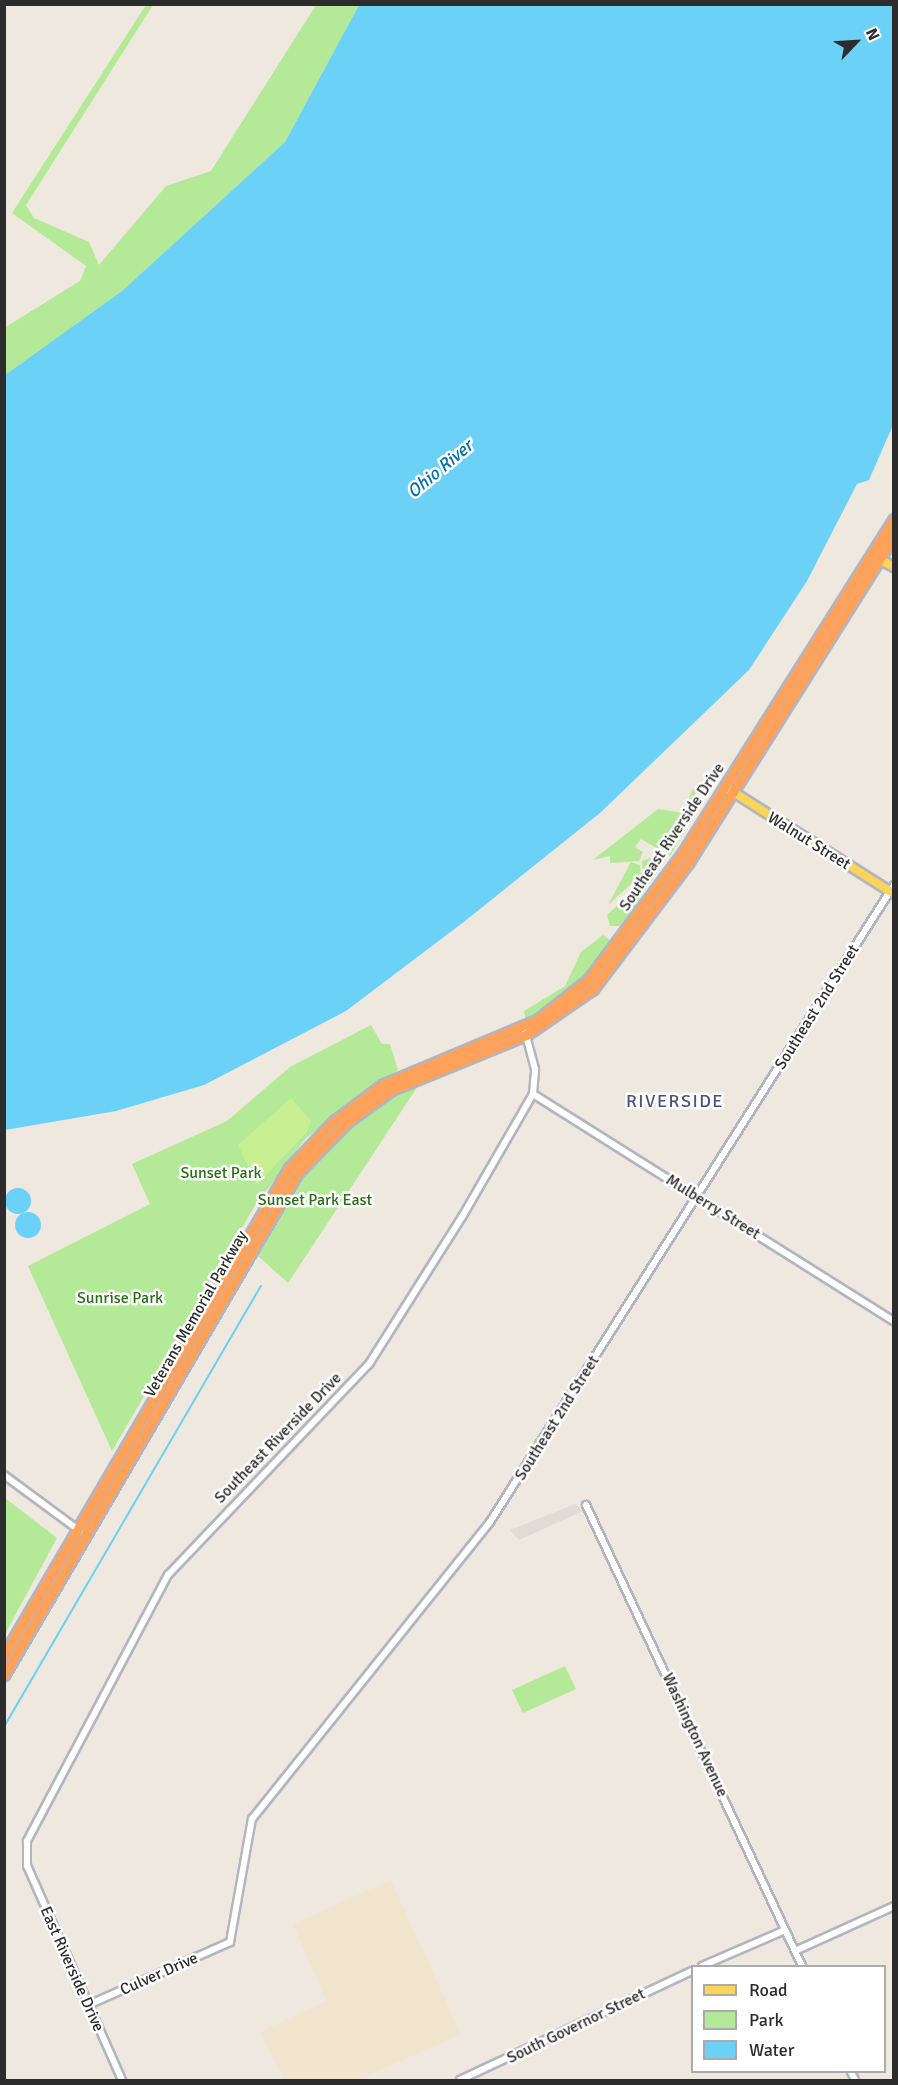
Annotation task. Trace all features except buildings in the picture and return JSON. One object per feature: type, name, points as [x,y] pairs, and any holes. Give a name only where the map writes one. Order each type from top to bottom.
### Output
[{"type":"highway","points":[[827,632],[894,519]]},
{"type":"highway","points":[[827,632],[894,536]]},
{"type":"highway","name":"Southeast Riverside Drive","points":[[525,1031],[564,1002],[595,973],[653,896],[728,789],[827,632]]},
{"type":"highway","name":"Veterans Memorial Parkway","points":[[4,1675],[81,1532],[264,1206],[307,1147],[382,1085],[525,1031]]},
{"type":"highway","name":"Veterans Memorial Parkway","points":[[4,1654],[81,1532]]},
{"type":"main road","points":[[879,559],[894,567]]},
{"type":"main road","name":"Walnut Street","points":[[728,789],[892,891]]},
{"type":"street","name":"Southeast 2nd Street","points":[[230,1942],[252,1819],[490,1522],[892,891]]},
{"type":"street","name":"Southeast Riverside Drive","points":[[26,1856],[30,1835],[168,1575],[369,1364],[532,1094],[535,1069],[525,1031]]},
{"type":"street","name":"Mulberry Street","points":[[532,1094],[894,1321]]},
{"type":"street","points":[[4,1475],[81,1532]]},
{"type":"street","name":"Washington Avenue","points":[[586,1505],[802,1965]]},
{"type":"street","name":"East Riverside Drive","points":[[26,1856],[88,2006],[122,2080]]},
{"type":"street","points":[[795,1951],[894,1906]]},
{"type":"street","points":[[704,1965],[785,1930]]},
{"type":"street","name":"Culver Drive","points":[[88,2006],[230,1942]]},
{"type":"street","name":"South Governor Street","points":[[460,2080],[691,1972]]},
{"type":"shaded area","points":[[575,1504],[583,1511],[519,1540],[510,1530]]},
{"type":"shaded area","points":[[391,1880],[461,2034],[358,2080],[284,2080],[260,2032],[326,2001],[293,1924]]},
{"type":"green space","points":[[146,5],[153,5],[26,205],[34,218],[89,242],[99,265],[166,186],[211,171],[316,5],[359,5],[285,142],[122,291],[5,375],[4,328],[80,281],[86,266],[12,213]]},
{"type":"green space","points":[[693,788],[696,790],[686,829],[670,856],[641,839],[635,847],[643,852],[639,861],[610,863],[610,856],[593,860],[658,809],[683,813]]},
{"type":"green space","points":[[662,854],[665,859],[634,908],[620,926],[610,926],[607,915],[643,882],[642,861]]},
{"type":"green space","points":[[631,862],[640,865],[641,875],[608,905]]},
{"type":"green space","points":[[603,935],[613,943],[580,986],[526,1022],[524,1011],[565,986],[581,952]]},
{"type":"green space","points":[[371,1025],[382,1044],[390,1044],[398,1070],[306,1138],[254,1207],[112,1451],[28,1266],[150,1204],[132,1164],[227,1121],[290,1067]]},
{"type":"green space","name":"Sunset Park East","points":[[414,1084],[418,1086],[288,1283],[256,1254],[258,1242],[298,1179],[327,1145],[370,1110]]},
{"type":"green space","points":[[291,1098],[311,1121],[307,1132],[257,1184],[238,1145]]},
{"type":"green space","points":[[5,1498],[57,1538],[5,1634]]},
{"type":"green space","points":[[565,1666],[576,1689],[523,1713],[512,1690]]},
{"type":"water","name":"Ohio River","points":[[359,5],[893,5],[893,425],[869,480],[857,484],[807,581],[749,670],[600,813],[465,921],[346,1011],[204,1085],[116,1111],[5,1130],[5,375],[122,291],[285,142]]},
{"type":"water","points":[[18,1188],[28,1191],[31,1201],[28,1211],[18,1214],[8,1211],[5,1201],[8,1191]]},
{"type":"water","points":[[28,1212],[37,1216],[41,1225],[37,1234],[28,1238],[19,1234],[15,1225],[19,1216]]},
{"type":"waterway","points":[[4,1727],[261,1286]]},
{"type":"district","name":"RIVERSIDE","points":[[675,1101]]},
{"type":"park label","name":"Sunset Park","points":[[221,1173]]},
{"type":"park label","name":"Sunrise Park","points":[[120,1298]]}]
